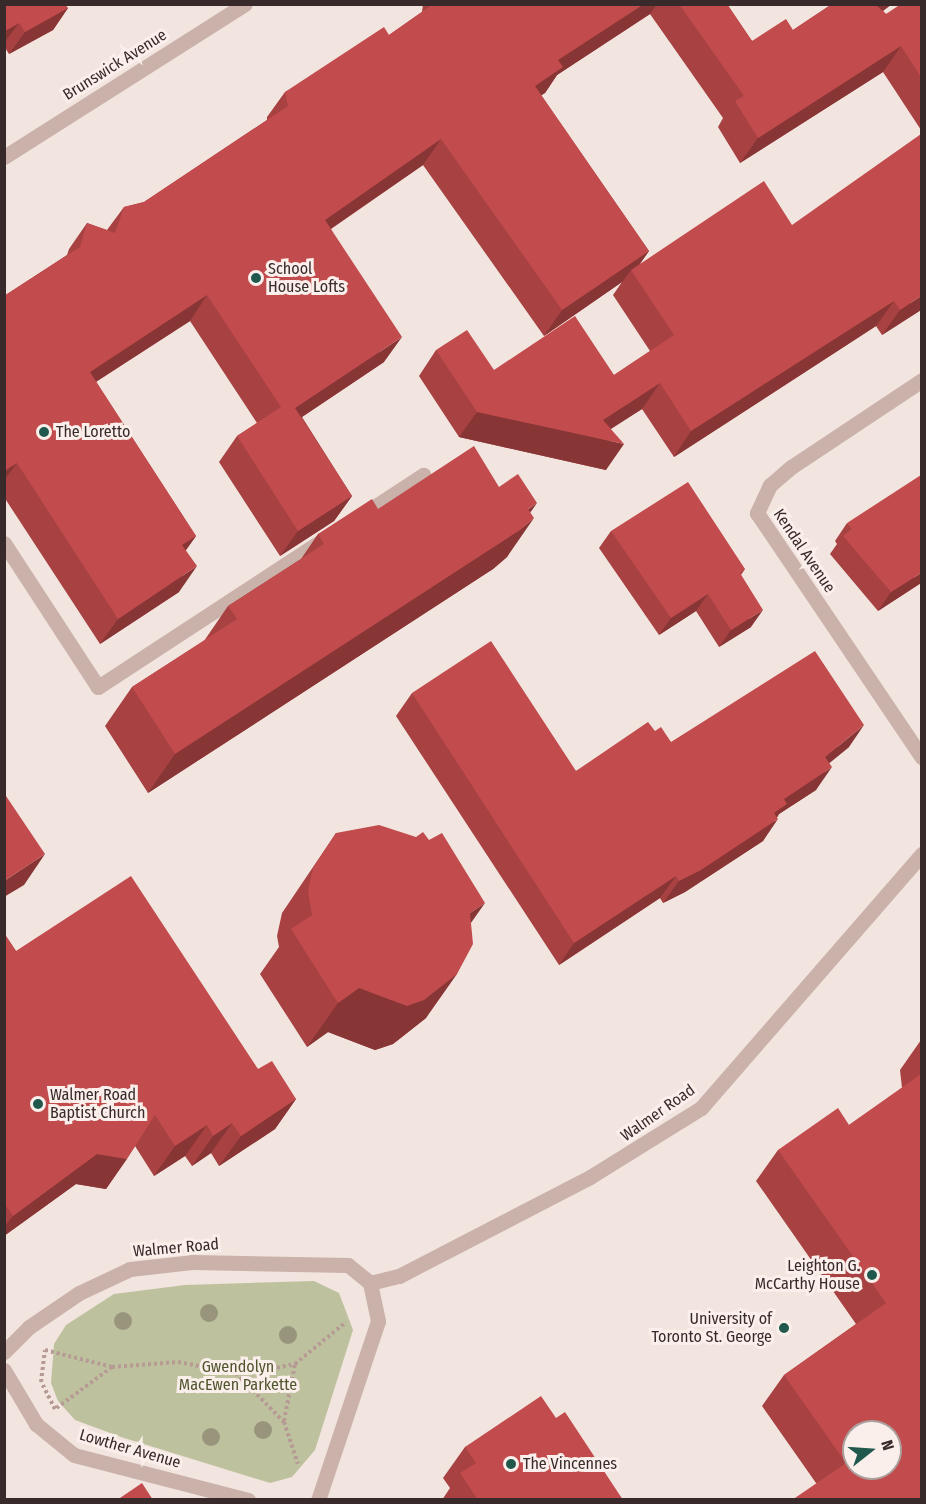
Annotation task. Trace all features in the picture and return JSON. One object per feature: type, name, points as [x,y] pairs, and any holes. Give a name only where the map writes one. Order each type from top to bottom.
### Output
[{"type":"street","name":"Brunswick Avenue","points":[[4,157],[245,4]]},
{"type":"street","name":"Kendal Avenue","points":[[921,380],[791,467],[770,485],[758,513],[921,758]]},
{"type":"street","points":[[4,543],[98,687],[423,475]]},
{"type":"street","name":"Walmer Road","points":[[4,1352],[29,1327],[79,1293],[130,1269],[311,1261],[348,1265],[370,1283],[399,1276],[591,1177],[701,1108],[921,854]]},
{"type":"street","points":[[318,1500],[378,1321],[370,1283]]},
{"type":"street","name":"Lowther Avenue","points":[[4,1370],[36,1424],[74,1455],[248,1500]]},
{"type":"path","points":[[112,1367],[55,1410],[40,1383],[45,1350],[112,1367],[178,1362],[235,1373],[295,1364],[351,1317]]},
{"type":"path","points":[[284,1422],[295,1364]]},
{"type":"path","points":[[235,1373],[284,1422],[302,1476]]},
{"type":"green space","name":"Gwendolyn MacEwen Parkette","points":[[314,1281],[339,1293],[353,1330],[315,1450],[292,1477],[270,1483],[121,1437],[75,1420],[58,1401],[51,1383],[54,1344],[66,1325],[114,1294],[185,1285]]},
{"type":"building","points":[[4,4],[65,4],[68,8],[25,32],[19,23],[7,30],[4,26]]},
{"type":"building","points":[[433,4],[644,4],[558,60],[563,67],[535,86],[649,251],[562,310],[441,139],[325,220],[402,337],[295,408],[352,496],[298,531],[237,436],[281,407],[207,295],[90,372],[196,536],[182,545],[197,566],[118,619],[17,463],[4,469],[4,296],[80,247],[87,223],[115,233],[124,207],[144,202],[288,106],[285,92],[384,27],[389,35]]},
{"type":"building","points":[[679,4],[727,4],[752,41],[786,19],[793,30],[832,4],[875,4],[886,14],[901,4],[921,4],[921,77],[901,46],[758,138],[735,101],[744,96]]},
{"type":"building","points":[[921,134],[921,296],[900,310],[894,301],[691,431],[660,383],[603,420],[624,444],[477,412],[436,350],[467,330],[494,370],[575,316],[614,375],[674,335],[631,270],[764,181],[792,225]]},
{"type":"building","points":[[474,446],[499,487],[518,474],[537,503],[528,509],[534,518],[520,530],[175,754],[132,687],[237,619],[228,606],[324,544],[318,534],[372,499],[378,509]]},
{"type":"building","points":[[921,475],[921,573],[891,592],[843,536],[852,529],[847,523]]},
{"type":"building","points":[[688,482],[745,569],[740,573],[763,610],[731,630],[708,594],[671,618],[611,531]]},
{"type":"building","points":[[491,641],[576,771],[648,722],[655,731],[661,727],[671,742],[815,651],[864,725],[825,757],[832,767],[784,799],[787,804],[774,813],[778,819],[701,870],[679,881],[676,876],[574,943],[412,693]]},
{"type":"building","points":[[4,793],[45,854],[4,881]]},
{"type":"building","points":[[379,825],[416,837],[423,832],[429,840],[442,833],[485,903],[470,913],[473,944],[457,974],[424,1000],[407,1006],[359,988],[338,1003],[291,929],[312,915],[308,891],[313,868],[336,833]]},
{"type":"building","points":[[131,876],[258,1069],[272,1061],[296,1099],[241,1136],[232,1123],[213,1136],[207,1125],[175,1146],[155,1115],[127,1159],[97,1154],[13,1216],[4,1203],[4,933],[16,951]]},
{"type":"building","name":"Leighton G. McCarthy House","points":[[921,1074],[921,1500],[792,1500],[842,1466],[842,1480],[902,1480],[902,1420],[842,1420],[842,1457],[784,1375],[886,1303],[778,1150],[838,1108],[849,1125]]},
{"type":"building","points":[[541,1396],[556,1418],[565,1412],[623,1500],[478,1500],[460,1473],[476,1463],[465,1447]]},
{"type":"building","points":[[142,1483],[153,1500],[117,1500]]},
{"type":"place","name":"School House Lofts","points":[[256,278]]},
{"type":"place","name":"The Loretto","points":[[44,432]]},
{"type":"place","name":"Walmer Road Baptist Church","points":[[38,1104]]},
{"type":"place","name":"Leighton G. McCarthy House","points":[[872,1275]]},
{"type":"place","name":"University of Toronto St. George","points":[[784,1328]]},
{"type":"place","name":"The Vincennes","points":[[511,1464]]}]
